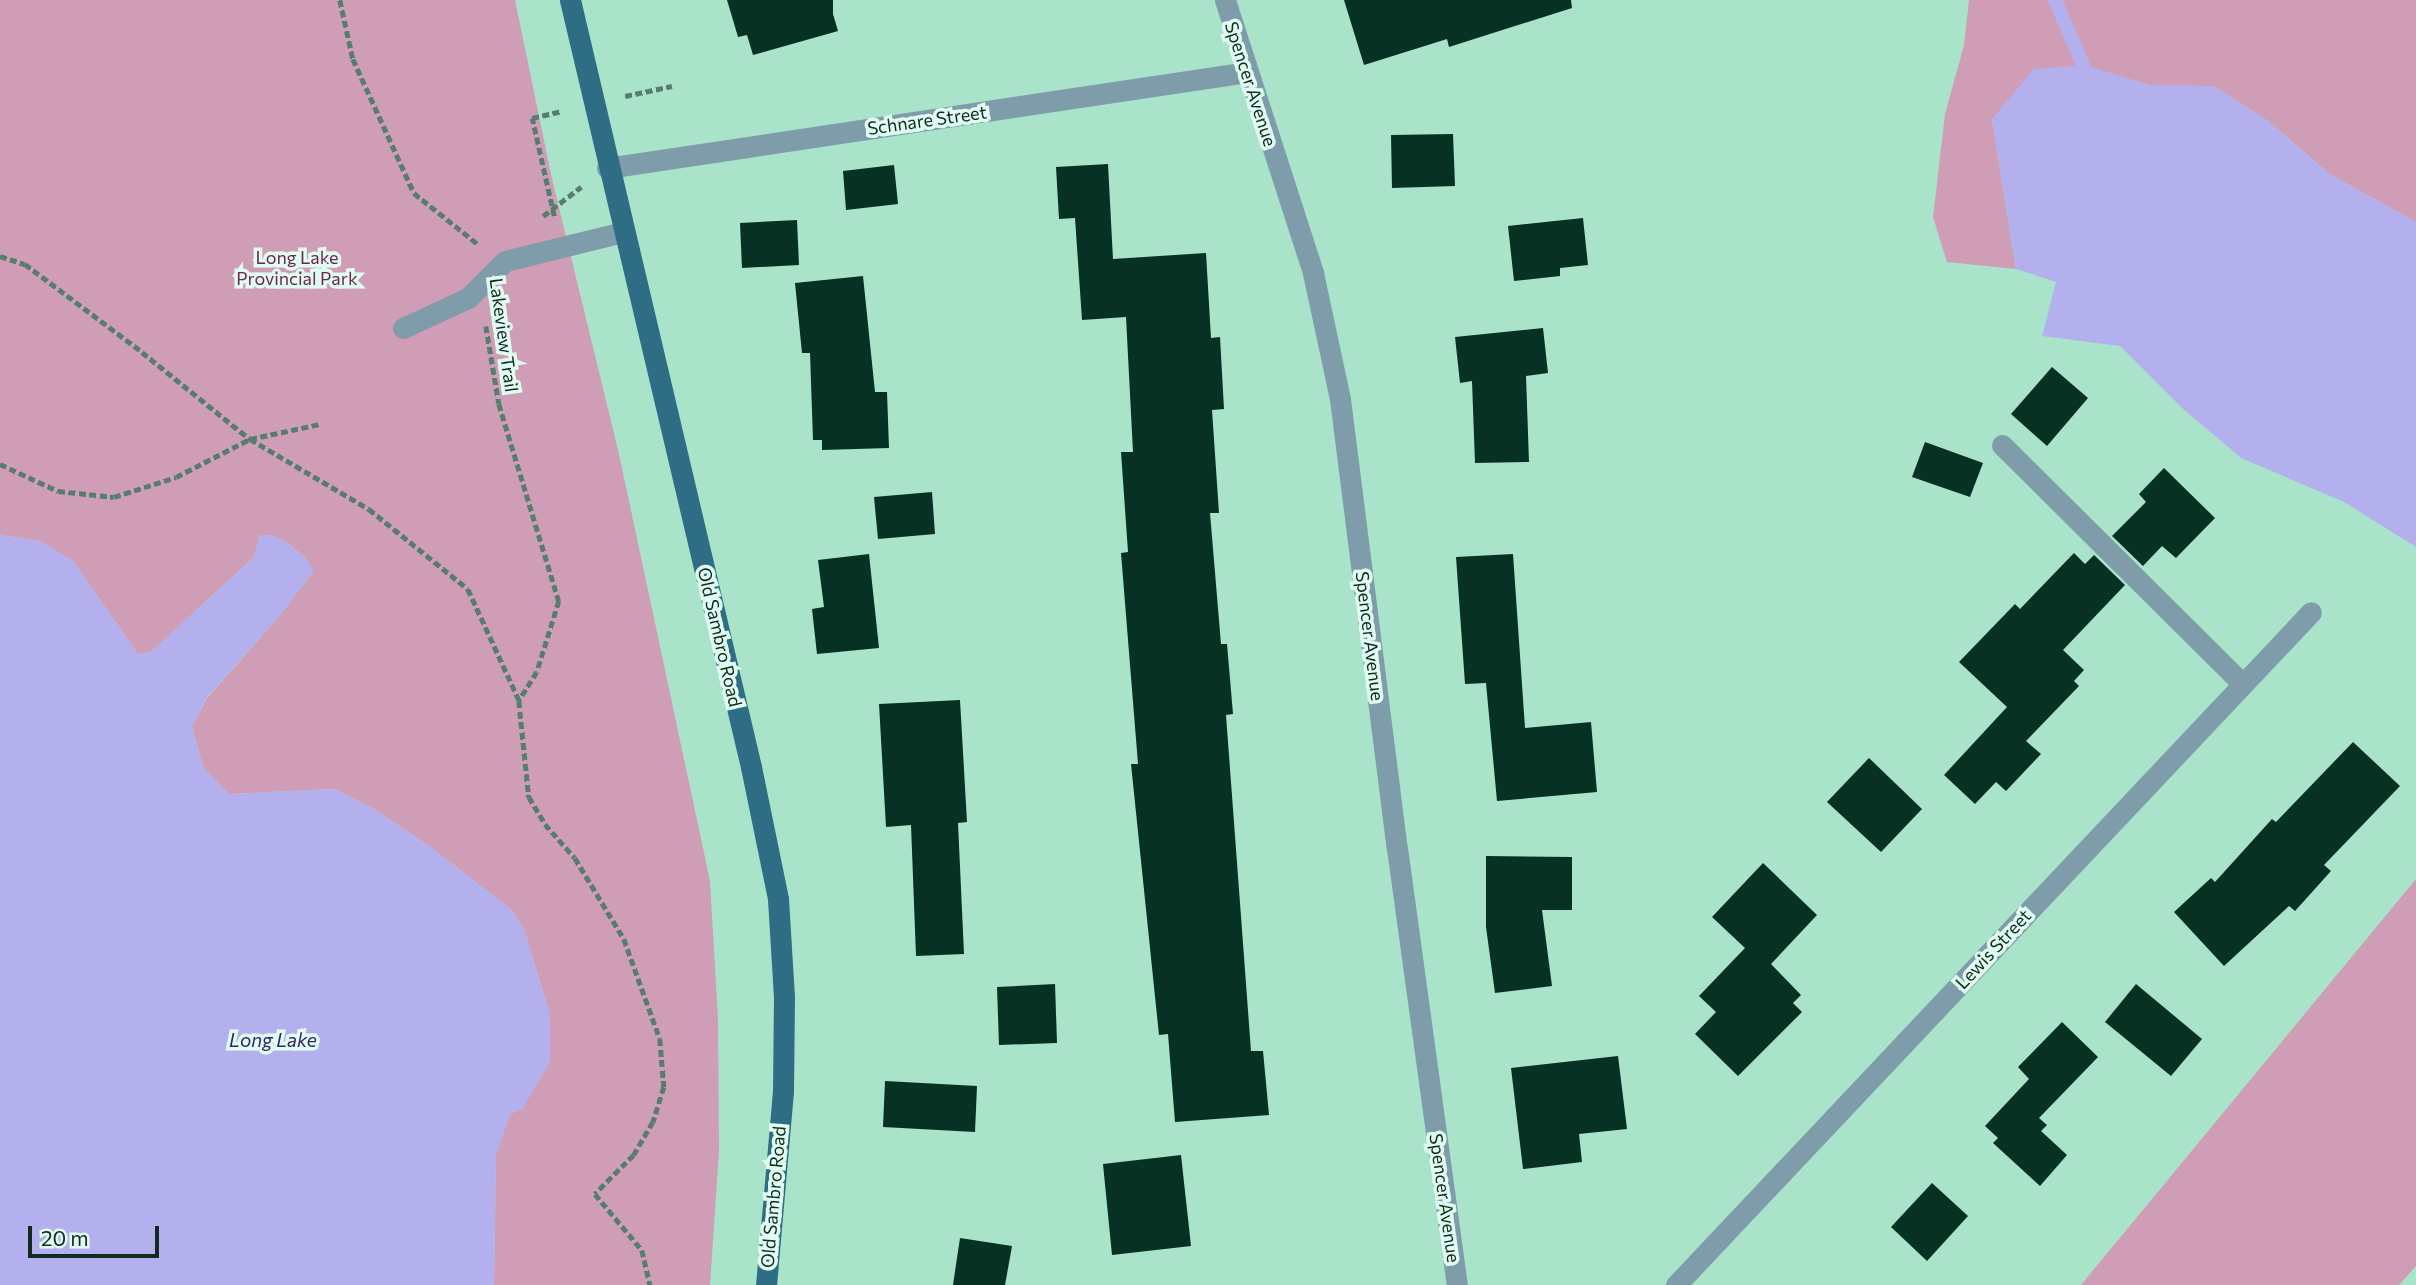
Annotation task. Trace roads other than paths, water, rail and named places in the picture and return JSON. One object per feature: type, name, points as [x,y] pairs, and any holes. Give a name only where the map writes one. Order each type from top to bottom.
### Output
[{"type":"main road","name":"Old Sambro Road","points":[[570,0],[607,168],[751,767],[778,899],[784,996],[783,1091],[766,1285]]},
{"type":"street","name":"Spencer Avenue","points":[[1225,0],[1313,273],[1340,399],[1396,848],[1457,1285]]},
{"type":"street","name":"Schnare Street","points":[[607,168],[1247,72]]},
{"type":"street","points":[[403,328],[468,298],[505,261],[623,232]]},
{"type":"street","points":[[2003,445],[2242,684]]},
{"type":"street","name":"Lewis Street","points":[[1676,1285],[2311,612]]},
{"type":"water","points":[[2083,65],[2151,85],[2214,86],[2268,121],[2331,175],[2416,222],[2416,547],[2344,502],[2241,458],[2182,408],[2120,346],[2042,336],[2056,282],[2016,269],[1992,119],[2034,69]]},
{"type":"water","name":"Long Lake","points":[[0,535],[40,541],[73,561],[138,654],[151,652],[254,557],[260,535],[271,535],[288,543],[305,557],[314,571],[276,620],[207,697],[192,726],[203,767],[229,794],[335,789],[374,809],[433,849],[512,910],[524,929],[550,1015],[550,1062],[523,1108],[510,1115],[496,1154],[494,1285],[0,1285]]},
{"type":"waterway","points":[[2055,0],[2083,65]]},
{"type":"park label","name":"Long Lake Provincial Park","points":[[297,268]]}]
